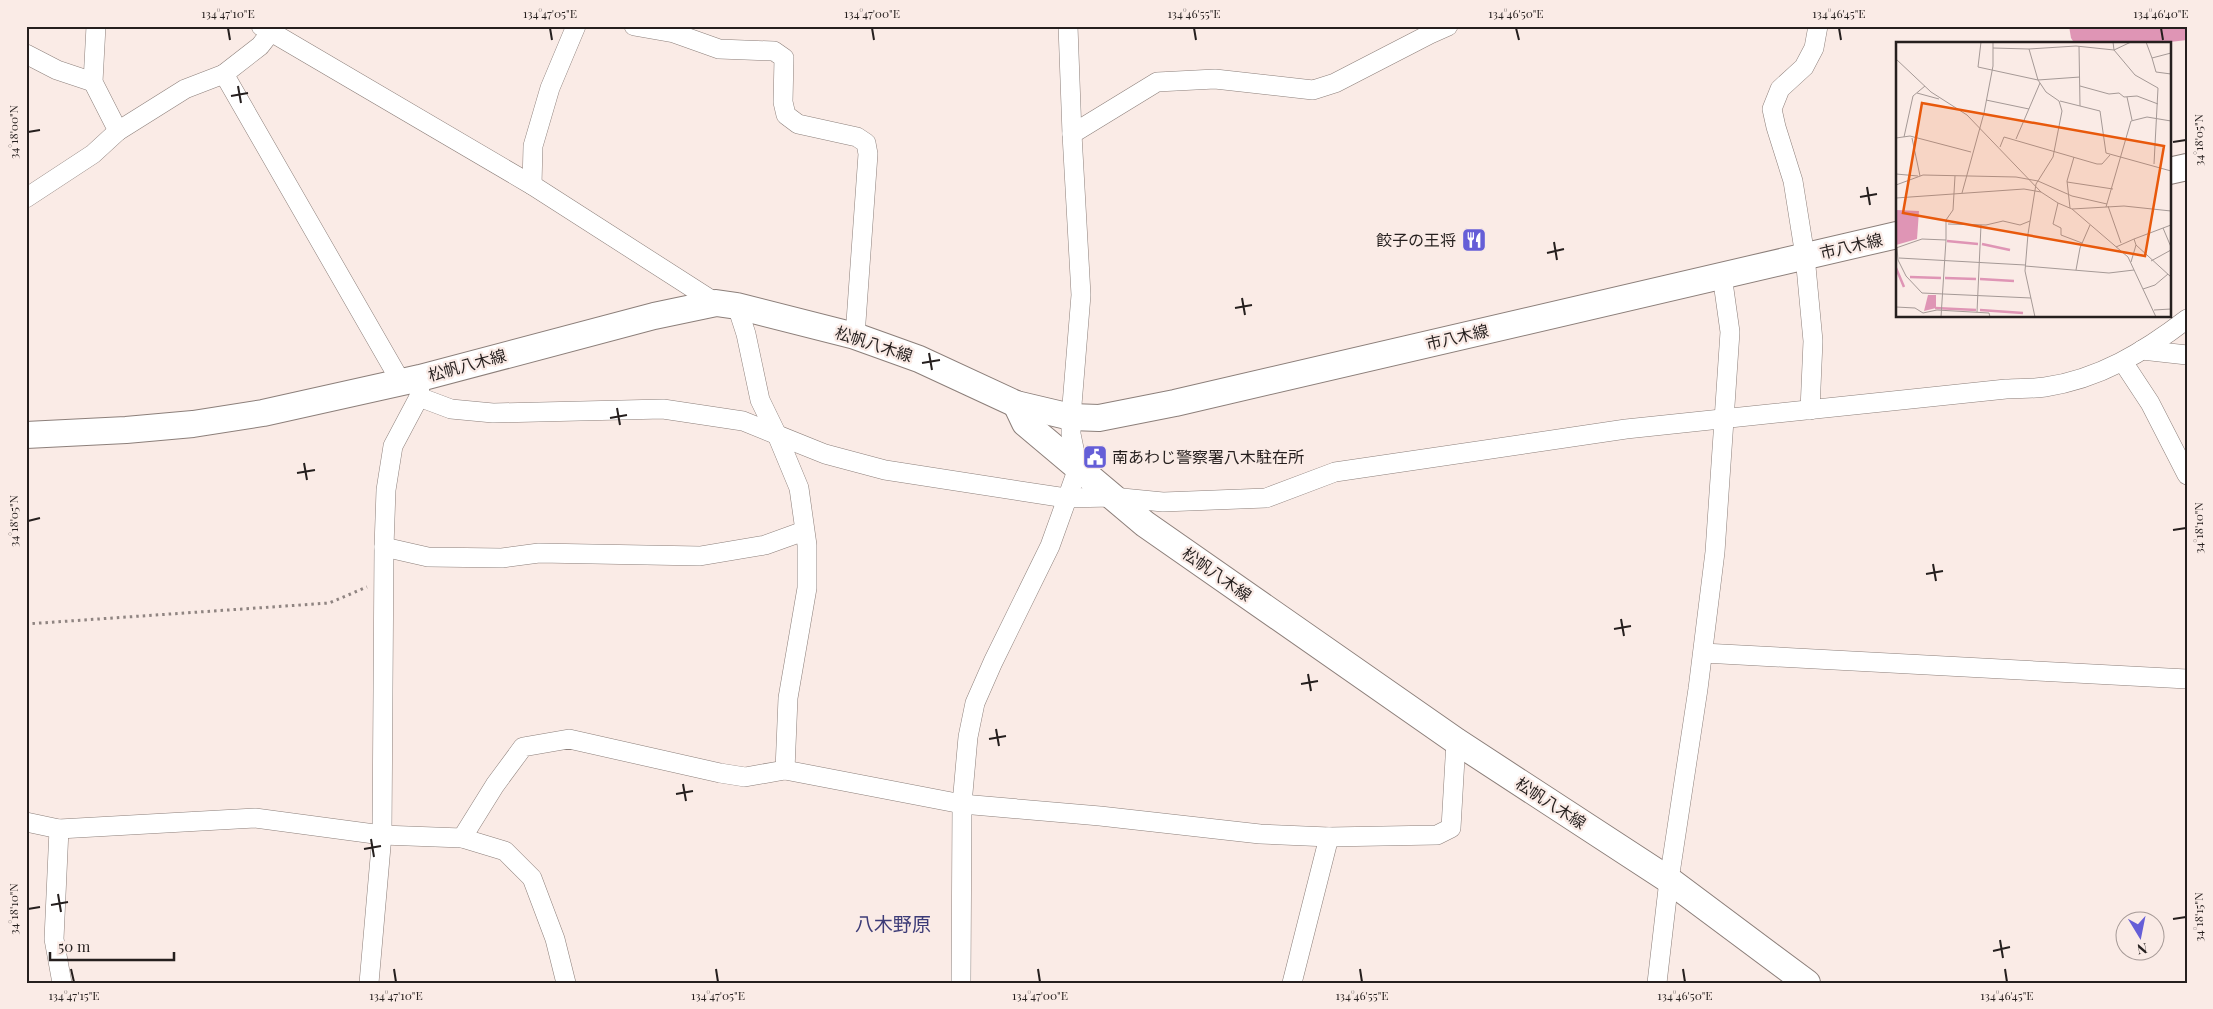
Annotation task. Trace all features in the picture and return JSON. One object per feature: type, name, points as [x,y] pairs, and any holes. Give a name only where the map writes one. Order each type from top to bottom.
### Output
[{"type":"main road","points":[[2170,171],[2187,167]]},
{"type":"main road","name":"市八木線","points":[[1016,404],[1071,417],[1099,418],[1175,403],[1896,235]]},
{"type":"main road","name":"松帆八木線","points":[[26,435],[126,430],[193,424],[413,386],[654,316],[726,305],[855,336],[919,359],[1016,404],[1025,423],[1145,524],[1456,741],[1669,880],[1796,977],[1807,983]]},
{"type":"street","points":[[96,26],[93,82],[118,131]]},
{"type":"street","points":[[532,185],[533,146],[550,88],[576,26]]},
{"type":"street","points":[[634,26],[674,33],[719,49],[774,52],[784,58],[783,102],[786,115],[798,124],[858,137],[866,143],[868,154],[855,336]]},
{"type":"street","points":[[961,983],[962,804],[968,737],[975,703],[1050,546],[1078,468],[1071,434],[1071,417],[1081,295],[1068,26]]},
{"type":"street","points":[[1072,134],[1157,82],[1215,79],[1313,90],[1335,83],[1448,26]]},
{"type":"street","points":[[1810,410],[1813,341],[1805,256],[1793,181],[1772,109],[1780,88],[1804,67],[1814,48],[1818,26]]},
{"type":"street","points":[[26,198],[93,154],[118,131],[185,89],[224,74],[260,46],[266,29],[532,185],[726,305],[746,334],[760,400],[799,488],[807,545],[807,588],[788,698],[785,770]]},
{"type":"street","points":[[26,54],[57,70],[93,82]]},
{"type":"street","points":[[224,74],[413,386],[451,409],[493,413],[662,408],[743,421],[826,454],[885,470],[1066,498],[1112,497],[1162,502],[1266,498],[1335,472],[1626,429],[2006,389],[2045,387],[2092,375],[2123,362],[2160,340],[2187,319]]},
{"type":"street","points":[[1657,983],[1669,880],[1703,653],[1715,552],[1730,332],[1722,275]]},
{"type":"street","points":[[2142,350],[2187,355]]},
{"type":"street","points":[[2123,362],[2150,403],[2187,475]]},
{"type":"street","points":[[369,983],[382,835],[386,490],[393,446],[413,386]]},
{"type":"street","points":[[384,548],[428,557],[502,558],[539,553],[700,556],[764,545],[804,531]]},
{"type":"street","points":[[1703,653],[2187,679]]},
{"type":"street","points":[[462,838],[495,784],[523,746],[568,738],[720,773],[745,777],[785,770],[962,804],[1100,816],[1260,834],[1329,837],[1437,835],[1451,828],[1456,741]]},
{"type":"street","points":[[26,822],[59,829],[255,818],[382,835],[462,838],[505,852],[532,878],[555,939],[566,983]]},
{"type":"street","points":[[59,829],[54,939],[62,983]]},
{"type":"street","points":[[1292,983],[1329,837]]},
{"type":"path","points":[[26,624],[329,603],[384,580]]},
{"type":"shaded area","points":[[2069,26],[2187,26],[2187,40],[2170,42],[2074,42]]},
{"type":"place","name":"餃子の王将","points":[[1474,240]]},
{"type":"place","name":"南あわじ警察署八木駐在所","points":[[1095,457]]},
{"type":"district","name":"八木野原","points":[[893,924]]}]
